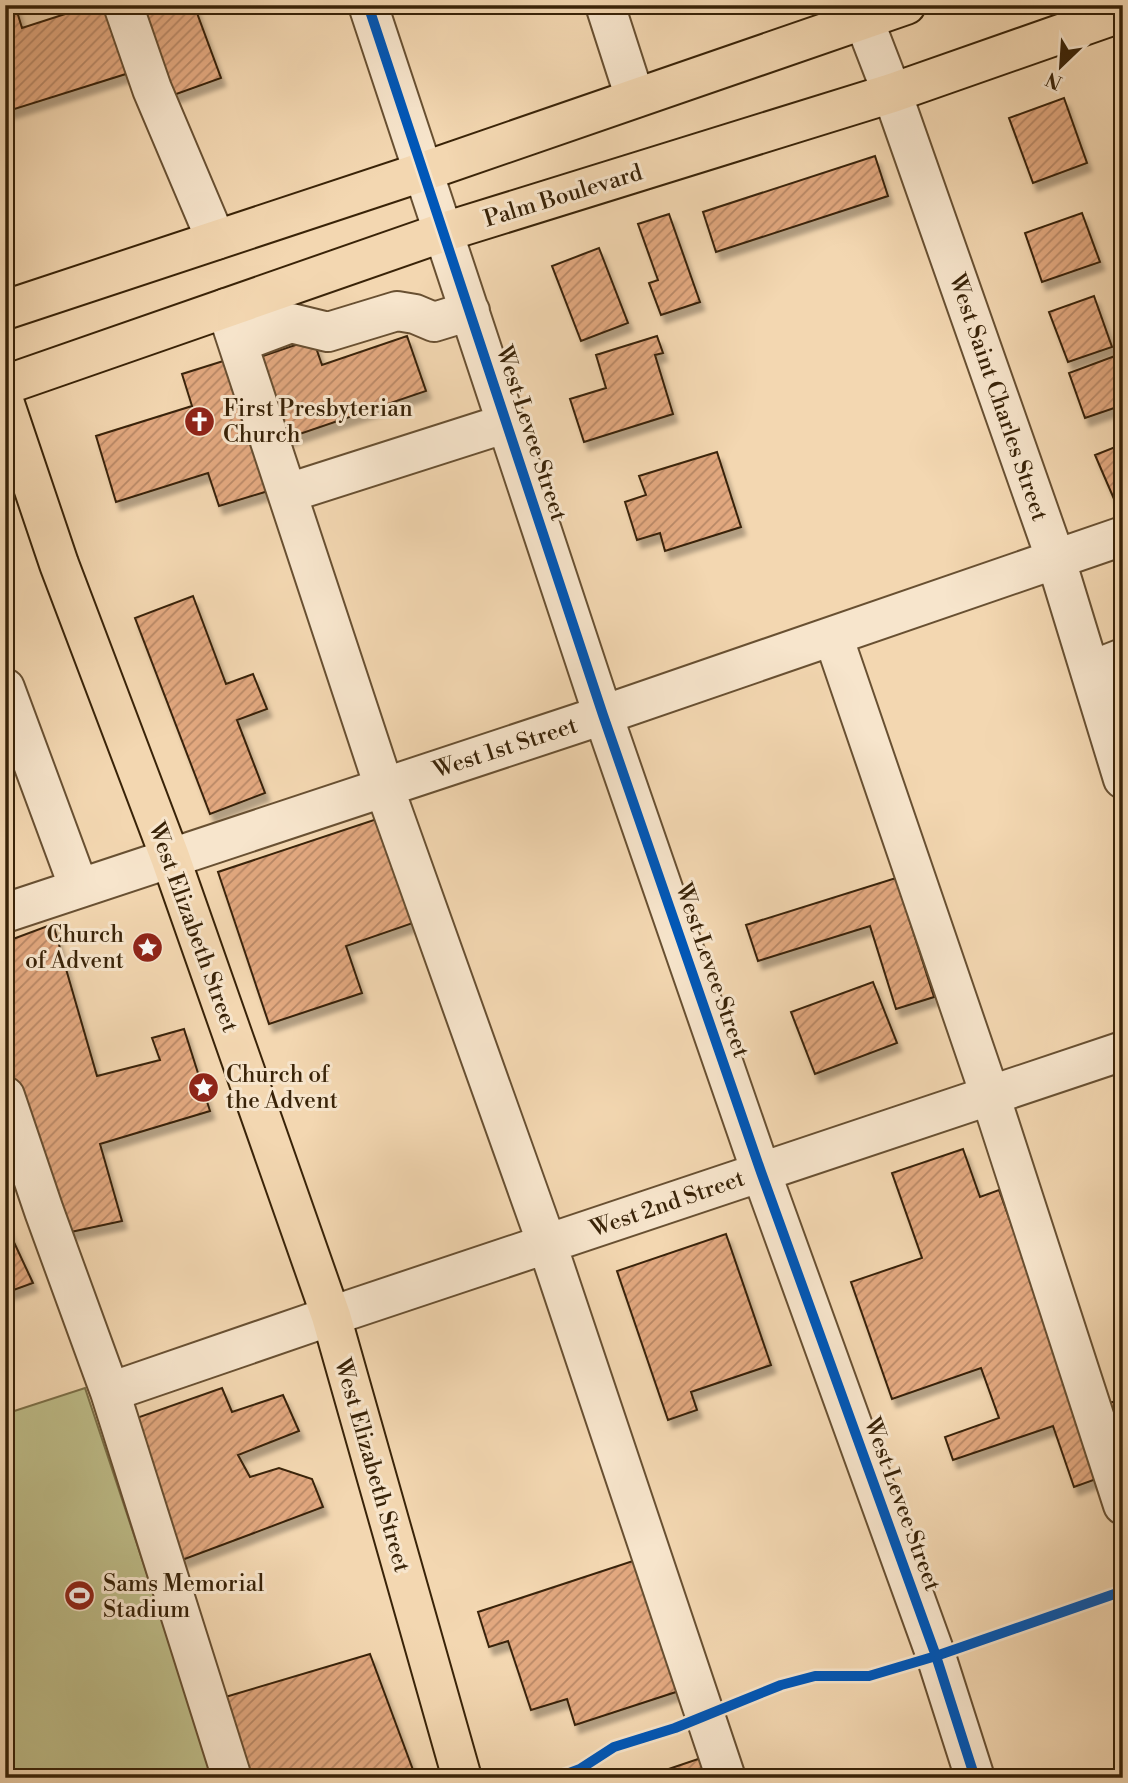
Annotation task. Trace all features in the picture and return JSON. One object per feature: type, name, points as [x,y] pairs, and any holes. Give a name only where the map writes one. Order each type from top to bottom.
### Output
[{"type":"main road","points":[[5,310],[422,172],[635,98],[860,13],[906,5]]},
{"type":"main road","name":"Palm Boulevard","points":[[5,385],[232,326],[444,232],[892,93],[1123,12]]},
{"type":"main road","name":"West Elizabeth Street","points":[[5,404],[59,564],[170,857],[331,1316],[462,1778]]},
{"type":"street","points":[[123,5],[152,89],[216,240]]},
{"type":"street","name":"West Levee Street","points":[[368,5],[603,715],[761,1172],[936,1656],[975,1778]]},
{"type":"street","points":[[605,5],[635,98]]},
{"type":"street","name":"West Saint Charles Street","points":[[860,13],[892,93],[1056,560],[1107,665],[1123,779]]},
{"type":"street","points":[[470,311],[434,322],[415,314],[397,312],[328,332],[291,323],[232,326],[384,787],[547,1244],[726,1778]]},
{"type":"street","points":[[288,493],[507,424]]},
{"type":"street","name":"West 1st Street","points":[[5,913],[603,715],[1123,536]]},
{"type":"street","points":[[833,636],[990,1095],[1123,1504]]},
{"type":"street","points":[[5,688],[79,888]]},
{"type":"street","name":"West 2nd Street","points":[[110,1392],[1123,1051]]},
{"type":"street","points":[[5,1097],[110,1392],[232,1778]]},
{"type":"shaded area","name":"Sams Memorial Stadium","points":[[85,1388],[215,1778],[5,1778],[5,1414]]},
{"type":"building","points":[[5,5],[15,5],[22,28],[93,5],[107,5],[129,73],[5,112]]},
{"type":"building","points":[[135,5],[194,5],[221,78],[168,97]]},
{"type":"building","points":[[1064,98],[1087,163],[1033,183],[1009,118]]},
{"type":"building","points":[[875,156],[888,196],[716,252],[703,212]]},
{"type":"building","points":[[1082,213],[1100,262],[1042,282],[1025,233]]},
{"type":"building","points":[[669,214],[700,302],[661,315],[649,283],[658,280],[638,224]]},
{"type":"building","points":[[599,248],[628,323],[581,341],[552,266]]},
{"type":"building","points":[[1094,296],[1112,347],[1068,362],[1049,312]]},
{"type":"building","points":[[407,336],[426,391],[282,440],[254,359],[313,339],[322,365]]},
{"type":"building","points":[[657,336],[663,353],[655,355],[673,414],[584,442],[570,399],[606,388],[596,355]]},
{"type":"building","points":[[1123,353],[1123,405],[1085,418],[1069,373]]},
{"type":"building","name":"First Presbyterian Church","points":[[236,357],[278,488],[219,506],[208,473],[116,502],[96,436],[192,406],[182,374]]},
{"type":"building","points":[[1123,444],[1123,496],[1114,499],[1095,455]]},
{"type":"building","points":[[717,452],[741,527],[665,551],[660,533],[637,540],[625,502],[646,495],[639,476]]},
{"type":"building","points":[[193,596],[226,684],[253,674],[267,709],[237,720],[265,793],[210,814],[135,618]]},
{"type":"building","points":[[377,819],[413,923],[346,946],[362,993],[269,1024],[218,872]]},
{"type":"building","points":[[896,878],[934,997],[896,1009],[870,926],[758,961],[746,925]]},
{"type":"building","name":"Church of the Advent","points":[[53,924],[97,1076],[160,1060],[152,1038],[184,1029],[210,1111],[100,1144],[122,1221],[66,1233],[5,1054],[5,942]]},
{"type":"building","points":[[873,982],[897,1043],[815,1074],[791,1012]]},
{"type":"building","points":[[963,1149],[980,1197],[999,1190],[1102,1477],[1074,1487],[1053,1426],[953,1460],[945,1437],[999,1418],[981,1368],[892,1399],[851,1282],[922,1258],[892,1173]]},
{"type":"building","points":[[5,1223],[33,1283],[5,1293]]},
{"type":"building","points":[[726,1234],[771,1365],[691,1392],[697,1410],[668,1420],[617,1271]]},
{"type":"building","points":[[222,1388],[232,1412],[283,1395],[299,1431],[238,1455],[250,1477],[279,1468],[312,1479],[323,1507],[182,1560],[128,1421]]},
{"type":"building","points":[[1123,1399],[1123,1447],[1109,1403]]},
{"type":"building","points":[[639,1559],[682,1690],[575,1725],[567,1699],[531,1710],[508,1641],[489,1647],[478,1612]]},
{"type":"building","points":[[370,1654],[416,1778],[248,1778],[222,1698]]},
{"type":"building","points":[[704,1757],[711,1778],[642,1778]]},
{"type":"cycle path","points":[[368,5],[603,715],[761,1172],[936,1656],[975,1778]]},
{"type":"cycle path","points":[[556,1778],[580,1769],[614,1747],[675,1728],[781,1685],[815,1676],[869,1676],[936,1656],[1123,1591]]},
{"type":"place","name":"First Presbyterian Church","points":[[200,421]]},
{"type":"place","name":"Church of Advent","points":[[147,947]]},
{"type":"place","name":"Church of the Advent","points":[[203,1087]]},
{"type":"place","name":"Sams Memorial Stadium","points":[[80,1596]]}]
